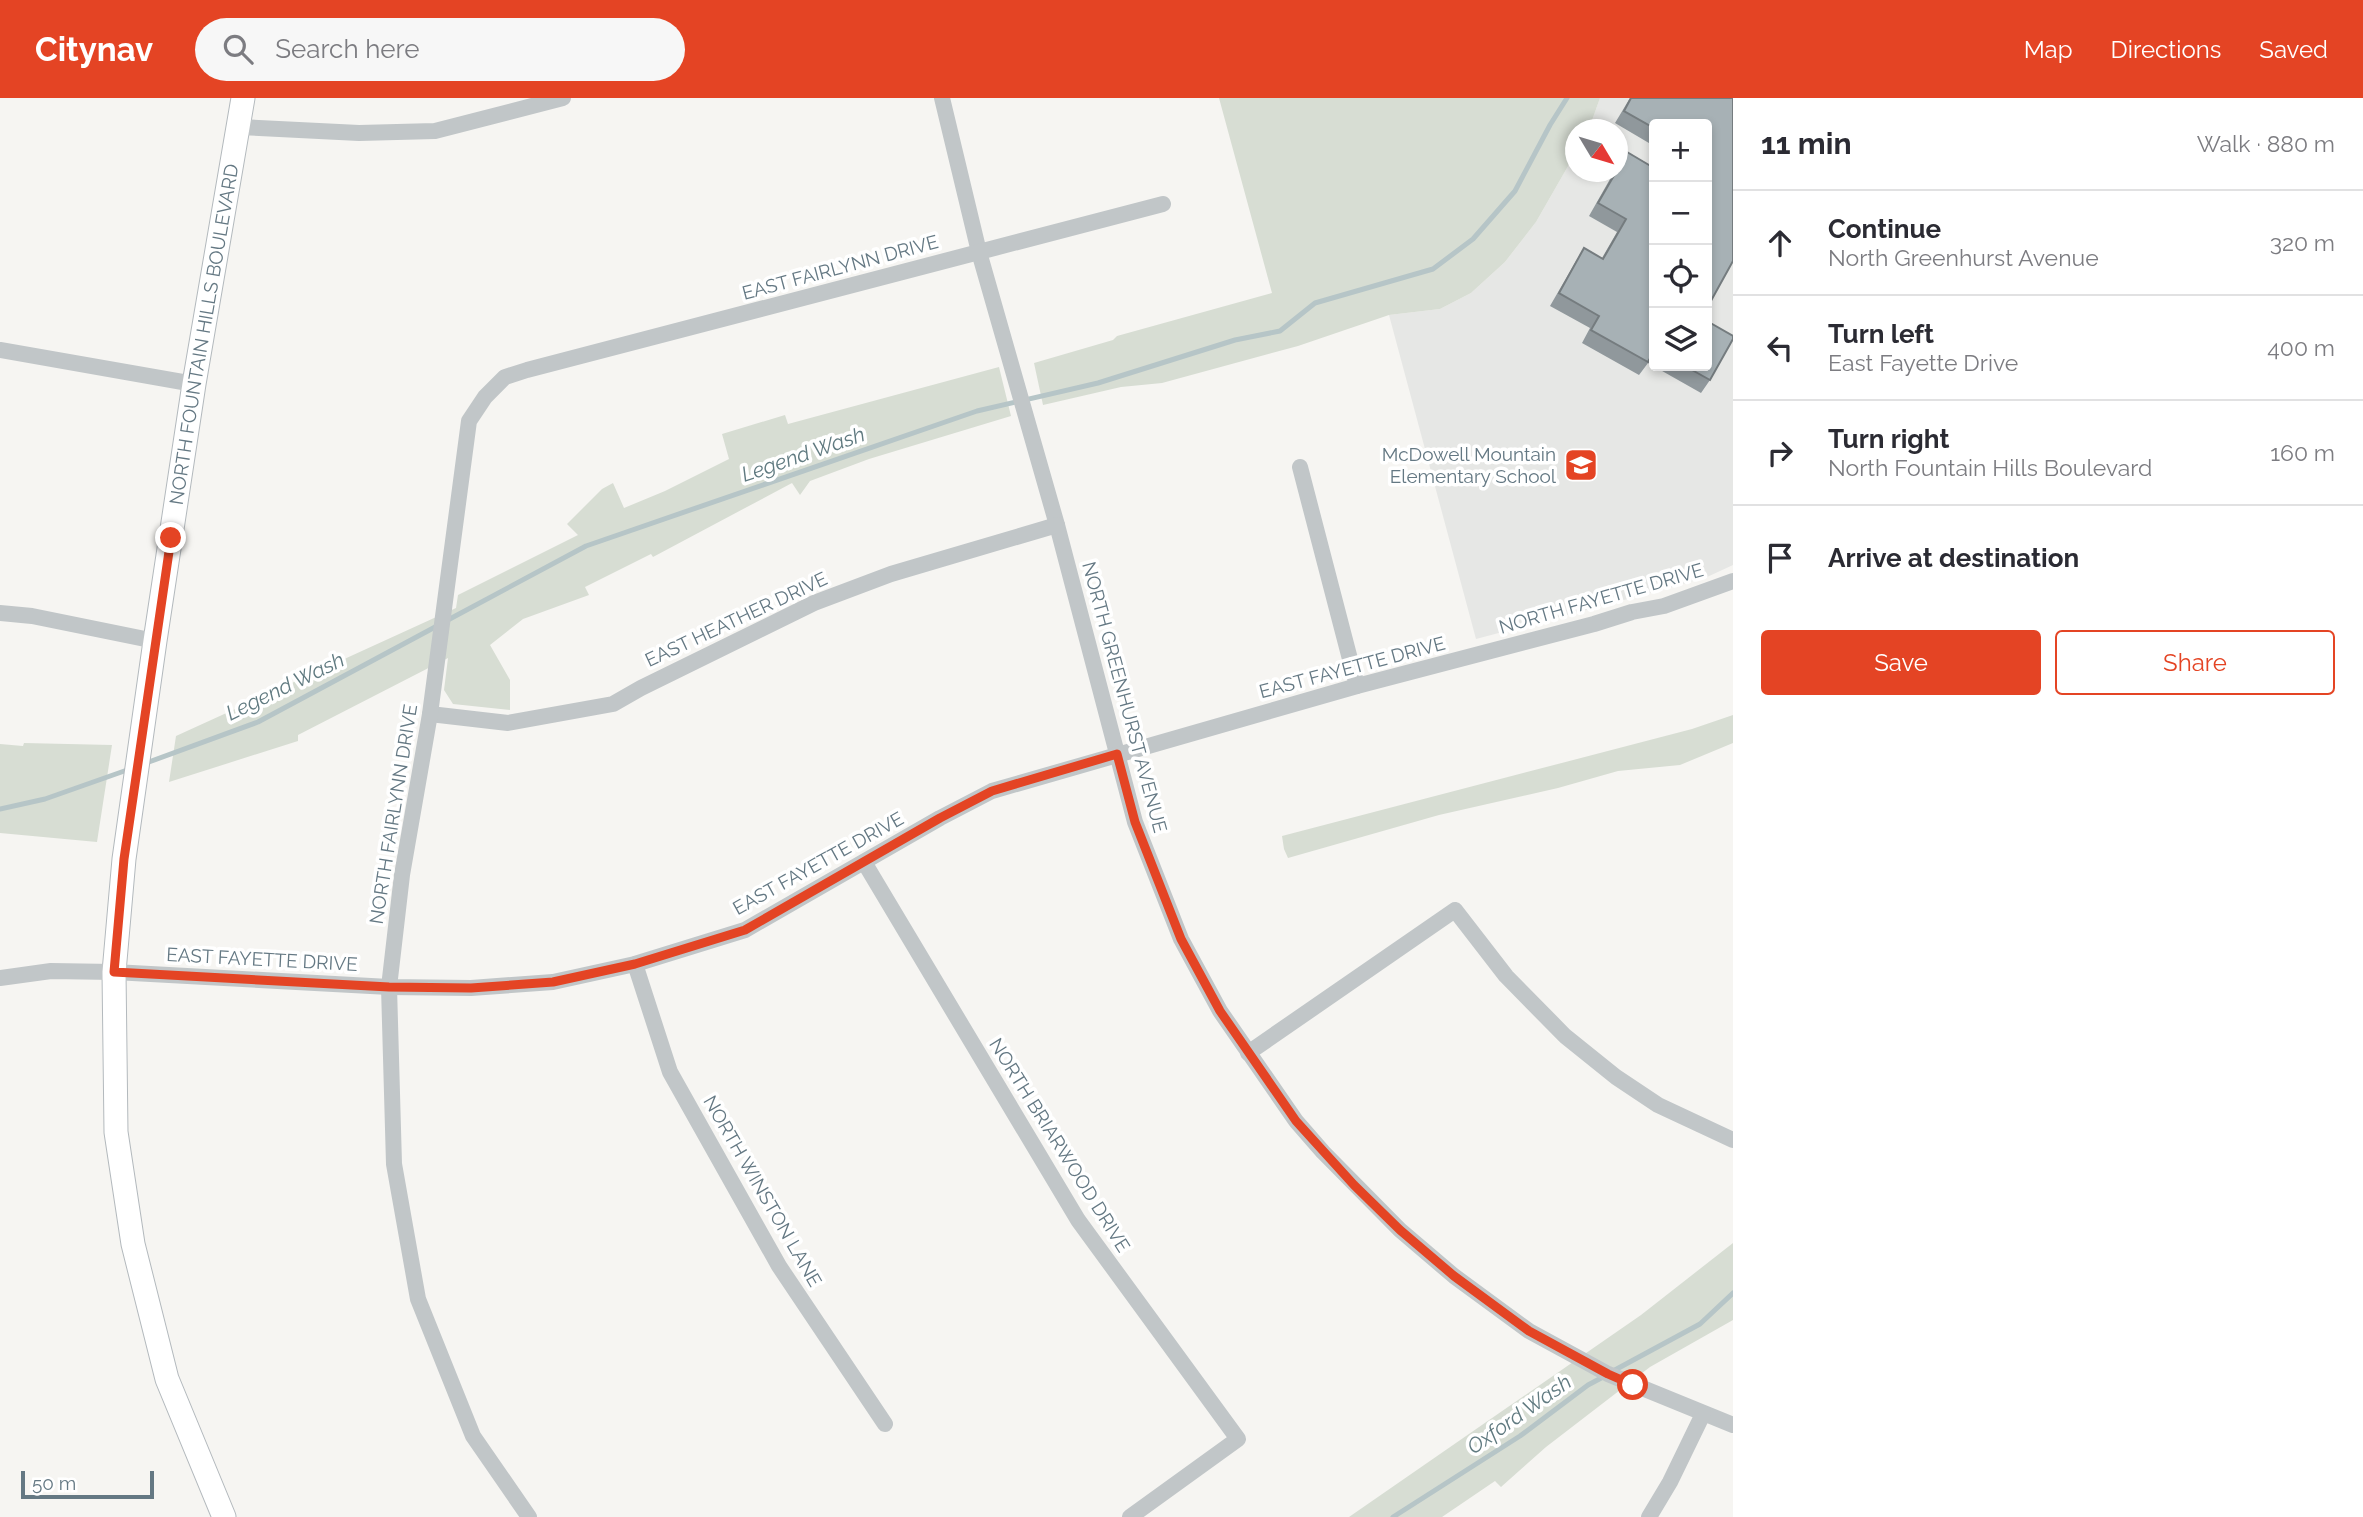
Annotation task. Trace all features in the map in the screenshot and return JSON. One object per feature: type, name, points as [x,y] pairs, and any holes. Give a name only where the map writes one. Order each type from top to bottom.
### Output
[{"type":"main road","name":"NORTH FOUNTAIN HILLS BOULEVARD","points":[[224,1517],[167,1379],[133,1244],[116,1132],[114,972],[124,859],[155,641],[194,384],[243,98]]},
{"type":"street","points":[[239,127],[359,133],[435,131],[563,98]]},
{"type":"street","name":"NORTH GREENHURST AVENUE","points":[[942,98],[979,252],[1057,525],[1135,822],[1181,939],[1220,1011],[1296,1121],[1322,1152],[1400,1230],[1454,1276],[1529,1331],[1608,1374],[1733,1425]]},
{"type":"street","name":"EAST FAIRLYNN DRIVE","points":[[527,370],[1163,204]]},
{"type":"street","points":[[0,350],[194,384]]},
{"type":"street","name":"NORTH FAIRLYNN DRIVE","points":[[527,370],[505,377],[485,397],[469,421],[430,714],[402,874],[389,987],[394,1164],[418,1299],[473,1436],[529,1517]]},
{"type":"street","points":[[1300,467],[1357,686]]},
{"type":"street","name":"EAST HEATHER DRIVE","points":[[430,714],[508,723],[613,704],[814,603],[891,573],[1057,525]]},
{"type":"street","name":"NORTH FAYETTE DRIVE","points":[[1480,654],[1632,612],[1664,606],[1733,581]]},
{"type":"street","points":[[0,613],[32,616],[155,641]]},
{"type":"street","name":"EAST FAYETTE DRIVE","points":[[0,978],[51,971],[389,987],[471,988],[553,982],[635,964],[745,930],[992,791],[1357,686],[1480,654]]},
{"type":"street","name":"NORTH BRIARWOOD DRIVE","points":[[863,862],[1078,1220],[1238,1439],[1130,1517]]},
{"type":"street","points":[[1248,1054],[1455,910],[1506,976],[1565,1036],[1616,1077],[1658,1105],[1733,1140]]},
{"type":"street","name":"NORTH WINSTON LANE","points":[[635,964],[670,1072],[779,1266],[885,1424]]},
{"type":"street","points":[[1649,1517],[1670,1482],[1703,1414]]},
{"type":"shaded area","points":[[1219,98],[1600,98],[1593,119],[1565,119],[1565,171],[1536,222],[1505,262],[1471,293],[1440,309],[1389,315],[1298,346],[1162,383],[1121,387],[1043,405],[1034,363],[1113,340],[1117,336],[1272,293]]},
{"type":"shaded area","name":"McDowell Mountain Elementary School","points":[[1600,98],[1733,98],[1733,565],[1707,577],[1662,590],[1476,639],[1389,315],[1440,309],[1471,293],[1505,262],[1536,222],[1565,171],[1565,182],[1628,182],[1628,119],[1593,119]]},
{"type":"shaded area","points":[[999,367],[1011,416],[869,459],[810,481],[800,495],[792,483],[653,557],[651,554],[585,587],[589,595],[523,619],[490,645],[510,680],[510,710],[453,704],[444,690],[448,658],[298,735],[298,741],[169,782],[176,736],[456,608],[458,595],[578,535],[567,524],[602,489],[613,483],[624,508],[729,459],[722,434],[785,415],[788,424]]},
{"type":"shaded area","points":[[1733,715],[1733,743],[1680,765],[1618,771],[1558,788],[1439,815],[1288,858],[1284,849],[1282,836],[1692,729]]},
{"type":"shaded area","points":[[24,743],[112,745],[97,842],[0,833],[0,744],[23,746]]},
{"type":"shaded area","points":[[1733,1243],[1733,1320],[1650,1367],[1546,1447],[1501,1487],[1495,1481],[1442,1517],[1349,1517],[1641,1315]]},
{"type":"building","points":[[1631,98],[1733,98],[1733,261],[1712,299],[1712,119],[1649,119],[1649,125],[1624,111]]},
{"type":"building","points":[[1628,153],[1649,165],[1648,362],[1591,330],[1599,316],[1559,293],[1584,248],[1603,259],[1626,219],[1598,203],[1610,182],[1628,182]]},
{"type":"building","points":[[1712,324],[1733,336],[1733,339],[1710,380],[1694,371],[1712,371]]},
{"type":"waterway","name":"Legend Wash","points":[[446,621],[586,546],[977,411],[1098,383],[1235,340],[1280,331],[1315,303],[1433,269],[1473,239],[1515,191],[1567,98]]},
{"type":"waterway","name":"Legend Wash","points":[[146,763],[258,722],[437,626]]},
{"type":"waterway","name":"Legend Wash","points":[[0,809],[45,799],[130,769]]},
{"type":"waterway","name":"Oxford Wash","points":[[1613,1371],[1700,1324],[1733,1293]]},
{"type":"waterway","name":"Oxford Wash","points":[[1393,1517],[1520,1436],[1588,1385],[1605,1376]]},
{"type":"place","name":"McDowell Mountain Elementary School","points":[[1581,465]]},
{"type":"route","points":[[171,538],[124,859],[114,972],[389,987],[471,988],[553,982],[635,964],[745,930],[992,791],[1117,754],[1135,822],[1181,939],[1220,1011],[1296,1121],[1354,1185],[1400,1230],[1454,1276],[1529,1331],[1633,1385]]}]
